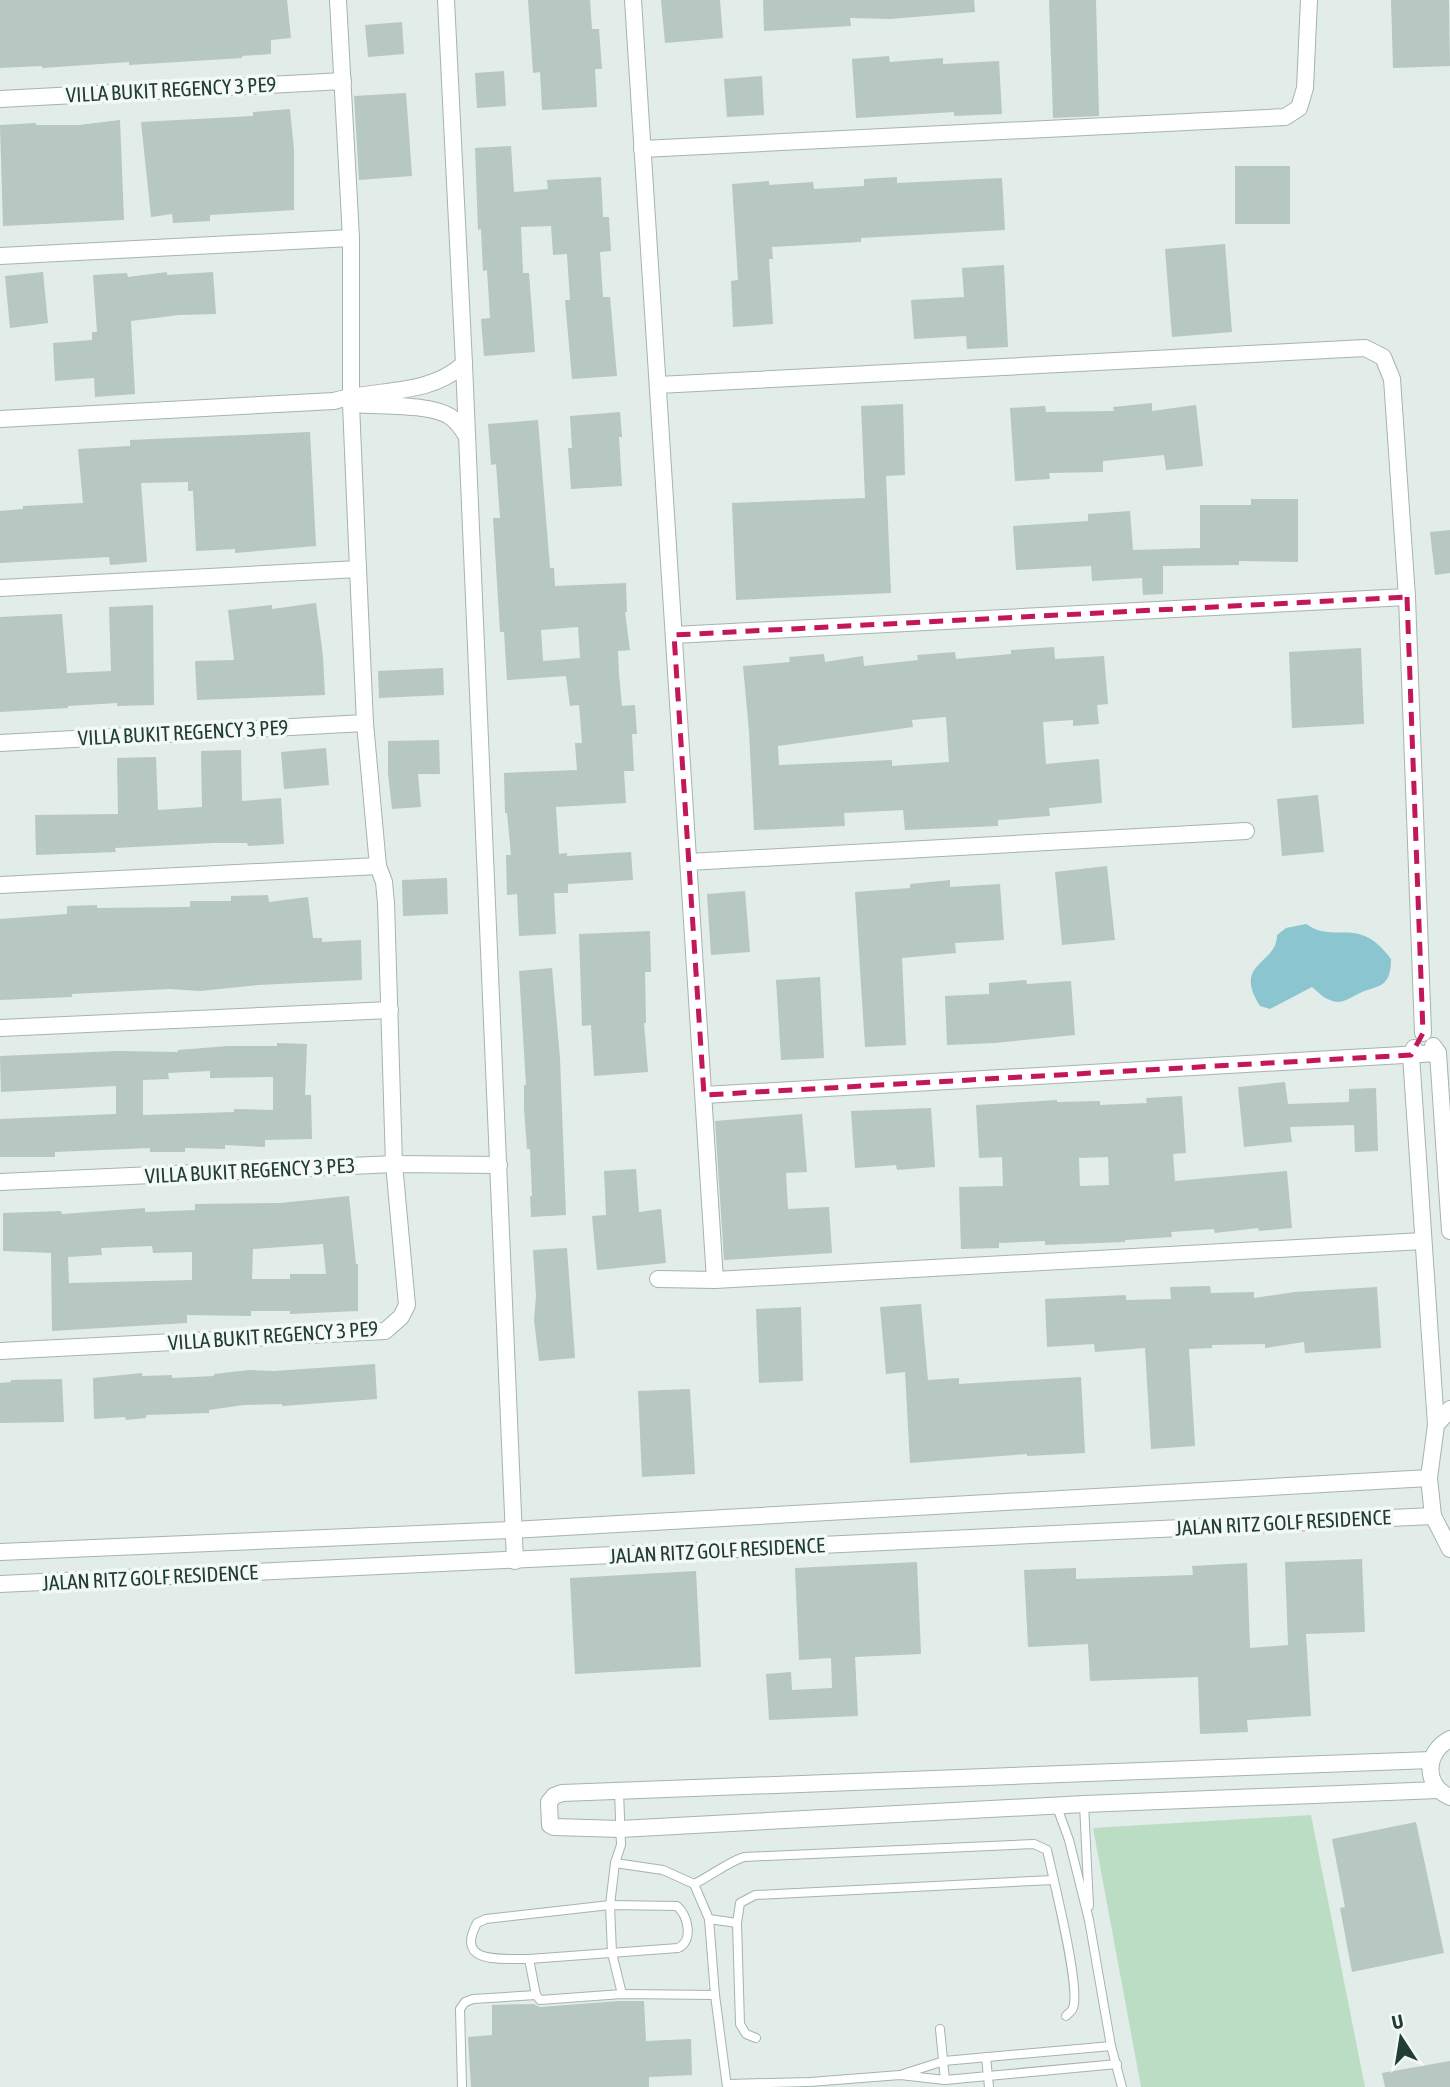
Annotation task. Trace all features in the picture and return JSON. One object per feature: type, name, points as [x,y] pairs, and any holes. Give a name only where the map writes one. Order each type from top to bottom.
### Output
[{"type":"street","name":"VILLA BUKIT REGENCY 3 PE9","points":[[0,1351],[385,1331],[401,1317],[407,1305],[394,1164],[386,903],[384,882],[378,866],[365,723],[352,400],[351,238],[338,0]]},
{"type":"street","points":[[446,0],[515,1562]]},
{"type":"street","points":[[633,0],[715,1280]]},
{"type":"street","points":[[642,149],[1285,117],[1299,108],[1305,88],[1309,0]]},
{"type":"street","name":"VILLA BUKIT REGENCY 3 PE9","points":[[0,99],[343,81]]},
{"type":"street","points":[[0,256],[351,238]]},
{"type":"street","points":[[658,385],[1365,348],[1383,357],[1392,379],[1407,597],[1423,1033],[1411,1055],[1436,1425],[1429,1479],[1433,1516],[1450,1549]]},
{"type":"street","points":[[0,419],[352,400],[434,383],[450,376],[464,364]]},
{"type":"street","points":[[352,400],[442,413],[452,418],[466,435]]},
{"type":"street","points":[[0,588],[358,569]]},
{"type":"street","points":[[674,635],[1407,597]]},
{"type":"street","name":"VILLA BUKIT REGENCY 3 PE9","points":[[0,743],[365,723]]},
{"type":"street","points":[[689,862],[1246,831]]},
{"type":"street","points":[[0,885],[378,866]]},
{"type":"street","points":[[0,1028],[390,1010]]},
{"type":"street","points":[[1423,1033],[1438,1053],[1450,1231]]},
{"type":"street","points":[[704,1095],[1438,1053]]},
{"type":"street","name":"VILLA BUKIT REGENCY 3 PE3","points":[[0,1182],[394,1164],[499,1165]]},
{"type":"street","points":[[658,1279],[715,1280],[1423,1241]]},
{"type":"street","points":[[1436,1425],[1450,1409]]},
{"type":"street","name":"JALAN RITZ GOLF RESIDENCE","points":[[0,1552],[512,1530],[1429,1479]]},
{"type":"street","name":"JALAN RITZ GOLF RESIDENCE","points":[[0,1584],[515,1562],[1433,1516]]},
{"type":"street","points":[[1431,1760],[562,1793],[550,1798],[549,1802],[551,1825],[554,1827],[620,1829],[1084,1804],[1444,1793],[1430,1770],[1431,1760],[1435,1750],[1450,1739]]},
{"type":"lane","points":[[619,1791],[621,1845],[615,1863],[610,1905],[612,1954],[622,1994]]},
{"type":"lane","points":[[1084,1804],[1089,1920]]},
{"type":"lane","points":[[1057,1807],[1069,1840],[1089,1920],[1111,2046],[1122,2087]]},
{"type":"lane","points":[[694,1884],[720,1871],[732,1861],[744,1857],[1034,1844],[1047,1850],[1073,1980],[1073,2010],[1066,2016]]},
{"type":"lane","points":[[615,1863],[663,1870],[694,1884],[709,1919],[715,1995],[727,2086],[811,2085],[900,2075],[944,2061],[1111,2046]]},
{"type":"lane","points":[[756,2038],[746,2034],[740,2024],[737,1923],[740,1903],[755,1895],[1053,1880]]},
{"type":"lane","points":[[610,1905],[677,1906],[684,1912],[688,1928],[684,1945],[678,1948],[612,1954],[529,1959],[477,1955],[473,1951],[472,1932],[477,1923],[486,1919],[610,1905]]},
{"type":"lane","points":[[709,1919],[737,1923]]},
{"type":"lane","points":[[529,1959],[536,1995],[540,2000],[622,1994],[715,1995]]},
{"type":"lane","points":[[461,2087],[460,2009],[473,1999],[536,1995]]},
{"type":"lane","points":[[940,2029],[945,2080]]},
{"type":"lane","points":[[986,2057],[989,2087]]},
{"type":"lane","points":[[900,2075],[945,2080],[1117,2064]]},
{"type":"highlighted area","points":[[1407,597],[1423,1033],[1411,1055],[704,1095],[674,635]]},
{"type":"green space","points":[[1311,1815],[1365,2087],[1141,2087],[1093,1828]]},
{"type":"water","points":[[1306,924],[1317,930],[1358,934],[1379,945],[1391,959],[1385,982],[1341,1002],[1327,999],[1312,987],[1270,1009],[1260,1006],[1253,992],[1253,972],[1270,953],[1277,935],[1286,928]]},
{"type":"building","points":[[0,0],[287,0],[291,38],[271,40],[271,54],[242,58],[129,65],[129,62],[0,68]]},
{"type":"building","points":[[528,0],[590,0],[592,29],[599,29],[602,69],[595,69],[597,107],[542,110],[540,72],[533,73]]},
{"type":"building","points":[[661,0],[720,0],[723,38],[665,43]]},
{"type":"building","points":[[763,0],[974,0],[975,12],[890,19],[850,18],[851,26],[764,31]]},
{"type":"building","points":[[1049,0],[1096,0],[1099,116],[1053,118]]},
{"type":"building","points":[[1391,0],[1449,0],[1450,66],[1393,68]]},
{"type":"building","points":[[402,22],[404,54],[368,57],[365,25]]},
{"type":"building","points":[[889,56],[890,62],[943,58],[943,64],[999,61],[1002,114],[954,116],[954,112],[856,118],[852,59]]},
{"type":"building","points":[[504,71],[506,106],[477,108],[475,73]]},
{"type":"building","points":[[762,76],[764,115],[727,117],[724,79]]},
{"type":"building","points":[[406,93],[412,176],[359,180],[354,96]]},
{"type":"building","points":[[290,109],[294,150],[294,210],[210,215],[210,221],[173,223],[172,214],[151,217],[141,122],[253,116],[253,112]]},
{"type":"building","points":[[120,120],[124,220],[3,226],[0,125],[79,125]]},
{"type":"building","points":[[511,146],[514,192],[548,189],[547,180],[601,177],[603,217],[609,217],[611,251],[600,252],[603,297],[610,297],[617,376],[572,379],[565,300],[570,300],[567,254],[553,255],[551,226],[521,227],[523,273],[529,273],[535,352],[484,356],[481,319],[490,318],[487,270],[483,271],[481,229],[478,230],[475,148]]},
{"type":"building","points":[[1235,166],[1290,166],[1290,224],[1235,224]]},
{"type":"building","points":[[897,177],[897,183],[1002,178],[1005,230],[861,238],[861,242],[772,247],[773,259],[769,259],[773,324],[733,327],[731,281],[738,280],[732,184],[813,182],[814,189],[864,186],[864,179]]},
{"type":"building","points":[[1225,244],[1232,332],[1172,337],[1165,249]]},
{"type":"building","points":[[1004,265],[1008,347],[967,349],[966,336],[914,339],[911,300],[964,297],[962,268]]},
{"type":"building","points":[[43,272],[48,323],[10,328],[5,276]]},
{"type":"building","points":[[167,272],[167,275],[213,272],[216,314],[131,321],[135,394],[95,397],[94,378],[55,381],[53,343],[92,340],[92,332],[97,332],[93,275],[127,273],[128,277]]},
{"type":"building","points":[[1152,403],[1152,411],[1196,405],[1203,466],[1166,470],[1164,455],[1103,461],[1103,472],[1049,473],[1050,479],[1015,481],[1010,408],[1045,406],[1046,412],[1114,411],[1113,407]]},
{"type":"building","points":[[903,404],[905,475],[886,476],[891,593],[736,600],[732,503],[865,498],[861,406]]},
{"type":"building","points":[[620,412],[622,486],[571,489],[568,448],[572,448],[570,416]]},
{"type":"building","points":[[538,420],[550,568],[554,568],[555,586],[626,583],[625,612],[630,650],[618,651],[619,674],[622,706],[635,705],[637,734],[632,734],[634,771],[624,771],[626,803],[556,807],[559,854],[567,853],[567,856],[631,852],[633,880],[568,884],[568,893],[554,893],[556,934],[519,936],[517,894],[507,895],[506,855],[511,855],[505,813],[504,773],[577,770],[575,743],[582,743],[579,705],[570,706],[566,676],[507,680],[504,632],[500,632],[493,518],[500,518],[496,464],[491,465],[488,424]],"holes":[[[578,627],[580,658],[543,661],[541,630]]]},
{"type":"building","points":[[310,432],[316,546],[235,553],[235,549],[196,551],[193,491],[188,491],[188,482],[141,483],[147,562],[110,565],[109,557],[0,563],[0,511],[23,509],[23,506],[83,503],[78,449],[130,446],[130,440]]},
{"type":"building","points":[[1251,499],[1298,499],[1298,562],[1239,561],[1239,565],[1163,566],[1163,594],[1143,595],[1142,578],[1092,581],[1091,566],[1016,570],[1013,526],[1088,521],[1088,514],[1130,511],[1133,550],[1200,548],[1200,505],[1251,505]]},
{"type":"building","points":[[1450,530],[1450,573],[1435,575],[1430,532]]},
{"type":"building","points":[[316,603],[325,695],[197,700],[195,661],[234,660],[228,610],[272,605],[272,609]]},
{"type":"building","points":[[153,605],[154,705],[117,706],[117,703],[0,712],[0,617],[62,614],[67,673],[111,671],[109,607]]},
{"type":"building","points":[[1054,647],[1055,659],[1104,656],[1108,704],[1097,705],[1099,724],[1073,726],[1073,720],[1043,722],[1046,764],[1099,759],[1102,803],[1049,808],[1050,816],[998,820],[998,826],[905,830],[903,810],[844,813],[845,826],[754,830],[743,666],[790,662],[789,657],[824,654],[825,662],[863,656],[864,666],[918,660],[917,655],[955,652],[956,659],[1011,654],[1011,650]],"holes":[[[946,717],[949,762],[892,766],[892,760],[779,765],[778,746],[913,727],[912,720]]]},
{"type":"building","points":[[1361,648],[1364,724],[1292,728],[1289,652]]},
{"type":"building","points":[[443,668],[444,695],[379,698],[378,671]]},
{"type":"building","points":[[439,740],[440,774],[418,774],[421,807],[392,809],[388,741]]},
{"type":"building","points":[[326,748],[329,785],[284,789],[281,752]]},
{"type":"building","points":[[241,750],[242,801],[281,798],[284,844],[248,846],[247,843],[213,843],[115,848],[116,852],[36,855],[35,815],[118,814],[117,758],[156,757],[158,810],[202,807],[201,751]]},
{"type":"building","points":[[1318,795],[1324,852],[1282,856],[1277,799]]},
{"type":"building","points":[[1107,866],[1115,940],[1062,945],[1055,872]]},
{"type":"building","points":[[447,878],[448,914],[403,916],[402,880]]},
{"type":"building","points":[[950,880],[950,887],[1000,884],[1004,940],[955,943],[956,953],[902,958],[906,1045],[865,1047],[855,892],[910,888],[910,884]]},
{"type":"building","points":[[745,891],[750,952],[711,955],[707,894]]},
{"type":"building","points":[[268,895],[269,902],[308,897],[313,938],[322,938],[322,942],[361,940],[362,980],[0,1000],[0,919],[67,914],[67,906],[190,907],[190,901],[231,901],[231,896]]},
{"type":"building","points":[[650,931],[651,972],[645,972],[644,1023],[648,1072],[594,1076],[591,1025],[582,1026],[579,934]]},
{"type":"building","points":[[552,968],[560,1058],[566,1215],[531,1217],[530,1149],[527,1149],[524,1109],[526,1085],[519,971]]},
{"type":"building","points":[[820,977],[824,1058],[781,1060],[776,980]]},
{"type":"building","points":[[1026,980],[1027,984],[1071,981],[1075,1035],[947,1045],[945,996],[989,994],[989,983]]},
{"type":"building","points":[[277,1043],[307,1044],[305,1095],[311,1095],[312,1139],[265,1140],[265,1147],[225,1145],[225,1149],[185,1148],[185,1152],[150,1152],[150,1148],[55,1152],[55,1157],[0,1157],[0,1119],[116,1114],[116,1086],[1,1092],[0,1056],[117,1051],[178,1052],[228,1046],[277,1046]],"holes":[[[210,1071],[210,1078],[273,1077],[273,1110],[234,1109],[234,1112],[143,1115],[143,1080],[169,1079],[168,1073]]]},
{"type":"building","points":[[1285,1082],[1288,1104],[1349,1102],[1349,1089],[1376,1088],[1378,1151],[1355,1152],[1354,1125],[1290,1127],[1292,1142],[1244,1147],[1238,1087]]},
{"type":"building","points":[[1182,1096],[1186,1153],[1173,1154],[1175,1181],[1287,1171],[1292,1228],[1259,1231],[1258,1228],[1215,1233],[1214,1229],[1171,1232],[1172,1237],[1125,1242],[1045,1245],[1045,1241],[999,1243],[999,1248],[961,1249],[959,1187],[1003,1186],[1002,1157],[979,1158],[976,1105],[1057,1100],[1100,1101],[1100,1105],[1147,1103],[1146,1098]],"holes":[[[1108,1157],[1109,1185],[1080,1186],[1079,1158]]]},
{"type":"building","points":[[931,1108],[935,1167],[897,1170],[896,1165],[855,1168],[851,1111]]},
{"type":"building","points":[[802,1114],[807,1172],[786,1173],[788,1209],[829,1207],[832,1253],[724,1260],[715,1121]]},
{"type":"building","points":[[636,1169],[639,1212],[661,1209],[666,1263],[597,1270],[592,1216],[606,1215],[604,1171]]},
{"type":"building","points":[[349,1196],[358,1264],[358,1311],[290,1314],[290,1311],[251,1311],[251,1316],[187,1315],[187,1323],[52,1331],[51,1253],[3,1251],[3,1213],[61,1211],[62,1214],[145,1208],[145,1212],[195,1210],[195,1204],[280,1203]],"holes":[[[323,1244],[326,1274],[290,1274],[290,1279],[252,1279],[253,1249]],[[152,1246],[153,1253],[192,1252],[192,1280],[69,1283],[68,1257],[102,1255],[101,1248]]]},
{"type":"building","points":[[567,1248],[575,1358],[539,1361],[534,1320],[536,1296],[533,1250]]},
{"type":"building","points":[[1210,1286],[1211,1293],[1254,1292],[1254,1298],[1295,1292],[1377,1287],[1381,1348],[1305,1353],[1304,1342],[1265,1348],[1265,1344],[1212,1345],[1212,1348],[1189,1349],[1195,1446],[1151,1449],[1145,1348],[1095,1352],[1094,1344],[1047,1347],[1045,1299],[1126,1295],[1126,1300],[1171,1299],[1170,1287]]},
{"type":"building","points":[[921,1304],[928,1380],[959,1378],[959,1384],[1081,1377],[1085,1453],[1027,1454],[910,1463],[905,1372],[886,1374],[880,1307]]},
{"type":"building","points":[[801,1307],[803,1381],[759,1383],[756,1309]]},
{"type":"building","points":[[375,1364],[377,1399],[282,1406],[244,1405],[209,1410],[209,1413],[146,1415],[146,1418],[126,1420],[125,1417],[94,1419],[93,1378],[142,1373],[142,1376],[172,1375],[172,1378],[214,1376],[249,1370],[274,1371]]},
{"type":"building","points":[[62,1379],[64,1422],[0,1423],[0,1383],[11,1380]]},
{"type":"building","points":[[690,1389],[695,1474],[642,1477],[638,1391]]},
{"type":"building","points":[[1362,1559],[1365,1632],[1306,1634],[1311,1716],[1247,1720],[1248,1732],[1200,1734],[1198,1677],[1090,1681],[1088,1644],[1028,1647],[1024,1570],[1076,1568],[1076,1579],[1193,1575],[1192,1566],[1247,1563],[1250,1648],[1288,1645],[1285,1562]]},
{"type":"building","points":[[917,1562],[921,1654],[855,1657],[858,1716],[769,1720],[766,1674],[791,1672],[792,1690],[832,1688],[831,1658],[799,1660],[795,1568]]},
{"type":"building","points":[[696,1571],[701,1667],[575,1674],[570,1578]]},
{"type":"building","points":[[1416,1822],[1444,1953],[1352,1972],[1340,1908],[1345,1907],[1332,1839]]},
{"type":"building","points":[[644,2001],[646,2041],[691,2039],[692,2075],[649,2077],[649,2087],[471,2087],[468,2037],[492,2035],[492,2005],[534,2004],[540,2007]]},
{"type":"building","points":[[1450,2061],[1450,2087],[1385,2087],[1382,2073]]}]
